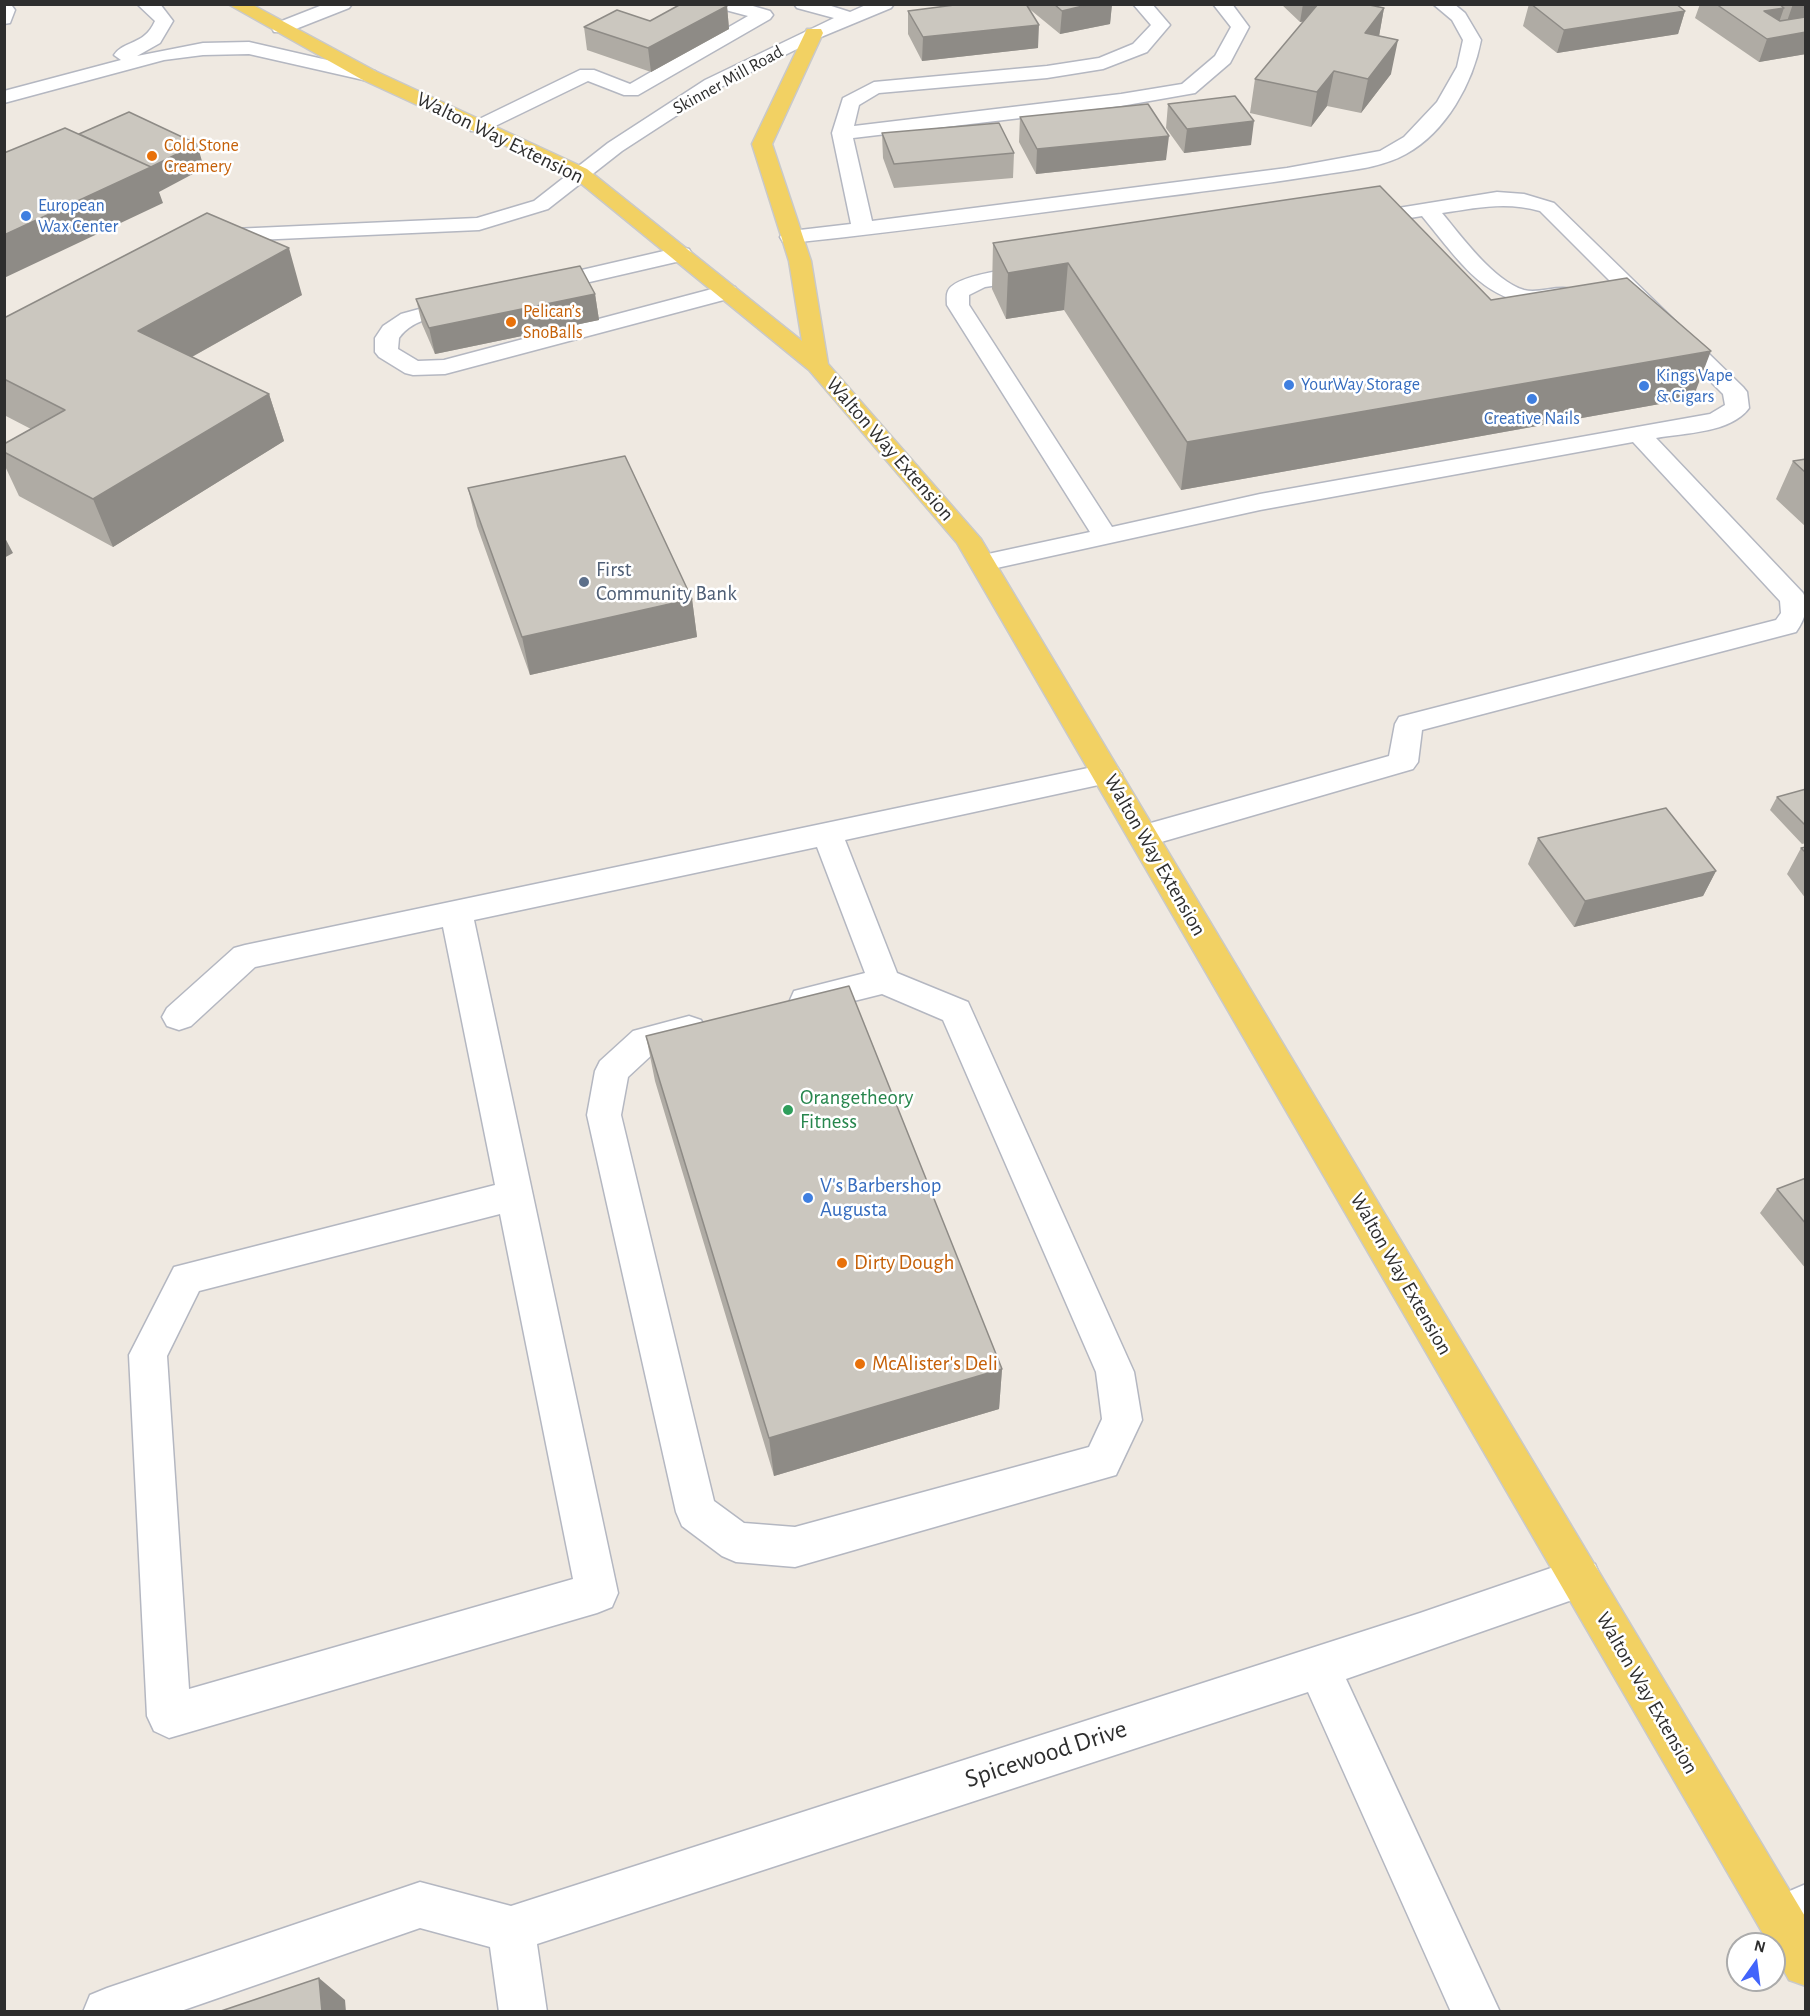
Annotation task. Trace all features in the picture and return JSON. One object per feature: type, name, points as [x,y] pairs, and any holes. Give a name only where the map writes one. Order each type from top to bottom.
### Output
[{"type":"main road","name":"Walton Way Extension","points":[[237,4],[368,75],[478,128],[580,173],[817,365],[968,539],[1580,1578],[1793,1912],[1806,1963]]},
{"type":"main road","points":[[814,33],[762,144],[800,261],[817,365]]},
{"type":"street","points":[[26,92],[145,47],[160,31],[165,21],[146,4]]},
{"type":"street","points":[[281,28],[343,4]]},
{"type":"street","points":[[803,4],[852,18]]},
{"type":"street","name":"Skinner Mill Road","points":[[190,246],[211,236],[479,224],[541,205],[580,173],[712,84],[814,33],[885,4]]},
{"type":"street","points":[[863,229],[842,133],[850,102],[874,88],[1058,70],[1103,63],[1140,48],[1161,25],[1142,4]]},
{"type":"street","points":[[842,133],[1121,100],[1188,89],[1223,59],[1240,27],[1222,4]]},
{"type":"street","points":[[791,237],[1287,174],[1389,154],[1419,136],[1451,96],[1466,67],[1472,40],[1459,17],[1442,4]]},
{"type":"street","points":[[631,91],[764,15],[728,7]]},
{"type":"street","points":[[4,9],[6,10],[4,19]]},
{"type":"street","points":[[4,97],[163,55],[203,49],[249,48],[368,75]]},
{"type":"street","points":[[478,128],[605,64]]},
{"type":"street","points":[[4,74],[26,92]]},
{"type":"street","points":[[586,74],[673,109]]},
{"type":"street","points":[[984,563],[1260,502],[1717,420],[1737,408],[1735,392],[1604,288],[1547,207],[1524,200],[1497,198],[1344,223]]},
{"type":"street","points":[[1427,209],[1499,287],[1518,296],[1539,298],[1604,288]]},
{"type":"street","points":[[526,290],[681,254]]},
{"type":"street","points":[[1062,268],[979,281],[958,292],[958,305],[1106,537]]},
{"type":"street","points":[[480,300],[423,313],[393,328],[387,339],[387,352],[413,368],[445,367],[727,292]]},
{"type":"street","points":[[1144,836],[1403,762],[1410,724],[1786,626],[1795,614],[1793,598],[1639,434]]},
{"type":"street","points":[[179,1017],[246,957],[1107,774]]},
{"type":"street","points":[[827,833],[884,981]]},
{"type":"street","points":[[456,912],[515,1194],[597,1593],[169,1716],[148,1355],[187,1278],[515,1194]]},
{"type":"street","points":[[724,1021],[645,1040],[612,1071],[604,1115],[696,1512],[736,1542],[795,1547],[1102,1462],[1122,1420],[1115,1372],[956,1011],[884,981],[770,1009]]},
{"type":"street","name":"Spicewood Drive","points":[[512,1929],[1420,1634],[1580,1578]]},
{"type":"street","points":[[1318,1666],[1476,2012]]},
{"type":"street","points":[[107,2012],[420,1905],[512,1929],[523,2012]]},
{"type":"building","points":[[681,4],[723,4],[727,6],[648,48],[584,27],[617,10],[650,21]]},
{"type":"building","points":[[962,4],[1026,4],[1039,25],[923,37],[908,11]]},
{"type":"building","points":[[1054,4],[1091,4],[1062,11]]},
{"type":"building","points":[[1318,4],[1365,4],[1384,8],[1365,33],[1398,40],[1368,79],[1334,71],[1317,92],[1255,79]]},
{"type":"building","points":[[1531,4],[1676,4],[1685,11],[1564,30]]},
{"type":"building","points":[[1716,4],[1779,4],[1784,8],[1764,11],[1780,21],[1805,17],[1806,32],[1767,39]]},
{"type":"building","points":[[1235,96],[1254,121],[1187,129],[1168,104]]},
{"type":"building","points":[[1148,104],[1169,136],[1037,149],[1020,117]]},
{"type":"building","points":[[129,112],[197,144],[151,167],[79,134]]},
{"type":"building","points":[[999,123],[1014,153],[894,164],[882,133]]},
{"type":"building","points":[[65,128],[151,167],[4,235],[4,153]]},
{"type":"building","points":[[1380,186],[1491,300],[1627,278],[1711,351],[1187,442],[1068,263],[1008,273],[993,243]]},
{"type":"building","points":[[207,213],[289,248],[138,331],[269,394],[93,499],[4,452],[4,444],[65,410],[4,379],[4,318]]},
{"type":"building","points":[[580,266],[595,294],[429,328],[416,299]]},
{"type":"building","name":"First Community Bank","points":[[625,456],[692,599],[522,637],[468,488]]},
{"type":"building","points":[[1806,459],[1806,473],[1793,461]]},
{"type":"building","points":[[1806,789],[1806,826],[1777,797]]},
{"type":"building","points":[[1666,808],[1716,871],[1585,901],[1538,838]]},
{"type":"building","points":[[849,986],[1002,1369],[769,1438],[646,1036]]},
{"type":"building","points":[[1806,1178],[1806,1224],[1777,1189]]},
{"type":"building","points":[[319,1978],[322,2012],[218,2012]]},
{"type":"place","name":"Cold Stone Creamery","points":[[152,156]]},
{"type":"place","name":"European Wax Center","points":[[26,216]]},
{"type":"place","name":"Pelican’s SnoBalls","points":[[511,322]]},
{"type":"place","name":"YourWay Storage","points":[[1289,385]]},
{"type":"place","name":"Kings Vape & Cigars","points":[[1644,386]]},
{"type":"place","name":"Creative Nails","points":[[1532,399]]},
{"type":"place","name":"First Community Bank","points":[[584,582]]},
{"type":"place","name":"Orangetheory Fitness","points":[[788,1110]]},
{"type":"place","name":"V's Barbershop Augusta","points":[[808,1198]]},
{"type":"place","name":"Dirty Dough","points":[[842,1263]]},
{"type":"place","name":"McAlister's Deli","points":[[860,1364]]}]
